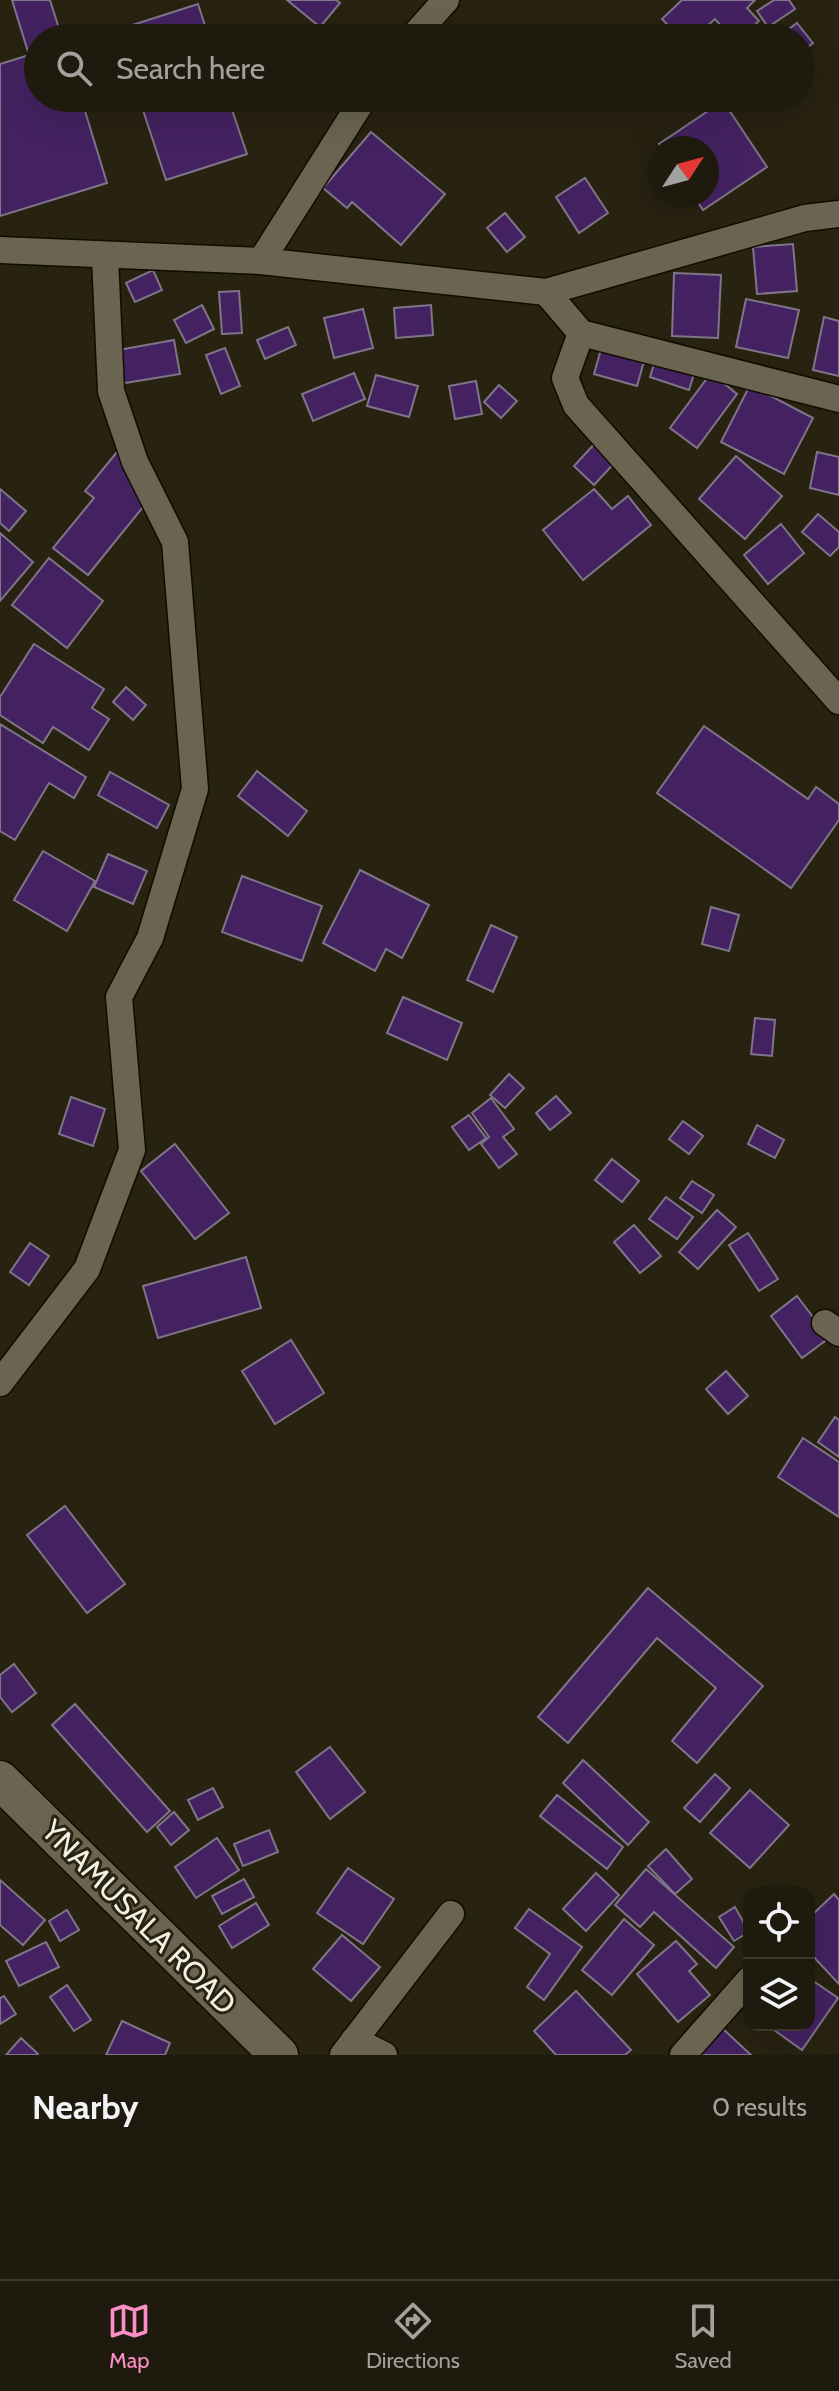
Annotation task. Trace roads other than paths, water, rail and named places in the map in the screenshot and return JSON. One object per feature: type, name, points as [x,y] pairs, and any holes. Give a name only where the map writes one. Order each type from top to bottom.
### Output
[{"type":"main road","name":"YNAMUSALA ROAD","points":[[0,1780],[279,2055]]},
{"type":"street","points":[[425,24],[446,0]]},
{"type":"street","points":[[261,261],[355,112]]},
{"type":"street","points":[[0,250],[105,257],[261,261],[546,292],[805,218],[839,214]]},
{"type":"street","points":[[0,1383],[87,1269],[132,1150],[119,997],[150,938],[195,789],[175,542],[135,462],[111,391],[105,257]]},
{"type":"street","points":[[546,292],[581,333],[839,399]]},
{"type":"street","points":[[581,333],[565,378],[576,405],[839,701]]},
{"type":"street","points":[[384,2055],[349,2048],[451,1914]]},
{"type":"street","points":[[683,2055],[743,1987]]}]
